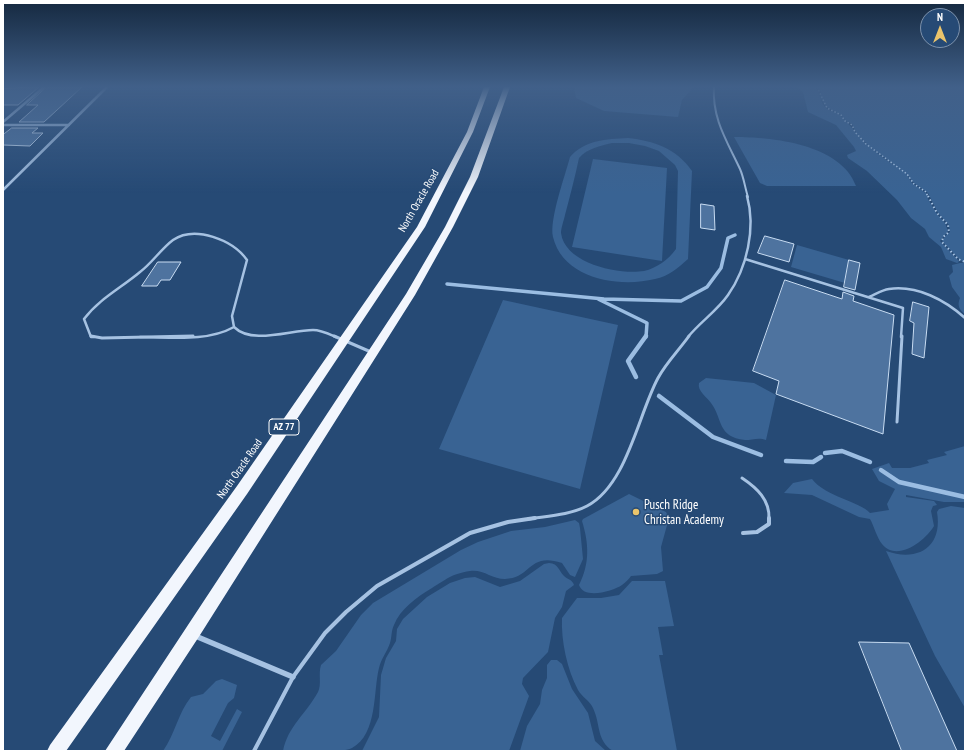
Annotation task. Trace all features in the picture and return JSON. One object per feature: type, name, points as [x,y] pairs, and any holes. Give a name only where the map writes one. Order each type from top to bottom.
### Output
[{"type":"highway","name":"North Oracle Road","points":[[56,751],[242,490],[421,227],[474,122]]},
{"type":"highway","points":[[114,751],[192,635],[410,295],[449,227],[474,178],[494,122]]},
{"type":"street","points":[[3,190],[72,122]]},
{"type":"street","points":[[3,125],[69,125]]},
{"type":"street","points":[[192,635],[292,677]]},
{"type":"lane","points":[[254,751],[292,677],[325,633],[346,612],[377,586],[470,533],[508,522],[557,515],[587,506],[605,491],[619,471],[658,377],[695,328],[728,296],[743,268],[750,233],[749,202],[742,171],[722,135],[718,122]]},
{"type":"lane","points":[[234,327],[221,334],[208,336],[102,338],[91,337],[84,319],[88,312],[97,304],[149,265],[172,240],[185,235],[198,234],[237,247],[248,260],[232,316],[234,327],[240,333],[268,336],[313,330],[324,332],[373,352]]},
{"type":"lane","points":[[745,258],[903,308],[897,422]]},
{"type":"lane","points":[[869,297],[888,289],[901,288],[919,292],[941,301],[965,318]]},
{"type":"lane","points":[[742,478],[756,486],[765,499],[770,512],[769,524],[757,532],[743,533]]},
{"type":"path","points":[[847,122],[852,125],[855,132],[866,144],[907,174],[914,184],[926,192],[937,213],[948,225],[949,232],[943,237],[942,242],[958,259],[965,262]]},
{"type":"shaded area","points":[[830,122],[847,122],[856,132],[852,124],[848,122],[965,122],[965,262],[960,260],[942,241],[950,232],[949,225],[938,213],[928,193],[914,183],[905,172],[912,183],[927,194],[928,199],[937,214],[945,223],[948,231],[940,241],[958,260],[959,262],[957,263],[946,259],[941,247],[929,237],[925,229],[911,218],[897,200],[867,171],[848,158],[847,155],[856,151],[836,125]],"holes":[[[871,147],[904,172],[886,159]]]},
{"type":"shaded area","points":[[734,137],[750,137],[785,141],[821,152],[836,161],[848,172],[856,186],[767,186],[760,183]]},
{"type":"shaded area","points":[[628,138],[647,141],[672,151],[686,163],[692,171],[688,259],[681,266],[665,276],[641,282],[610,281],[594,277],[580,271],[568,263],[559,251],[553,237],[552,229],[555,209],[570,157],[576,151],[589,144],[604,140]],"holes":[[[612,143],[629,143],[645,146],[659,151],[675,165],[678,171],[676,249],[662,263],[653,268],[633,272],[608,269],[582,260],[572,253],[565,244],[561,233],[579,158],[586,152],[599,146]]]},
{"type":"shaded area","points":[[593,159],[667,168],[662,261],[572,247]]},
{"type":"shaded area","points":[[797,245],[849,260],[845,283],[791,267]]},
{"type":"shaded area","points":[[965,263],[965,314],[959,307],[960,298],[952,287],[949,276],[953,272],[952,265]]},
{"type":"shaded area","points":[[503,300],[618,325],[580,489],[439,449]]},
{"type":"shaded area","points":[[706,378],[754,383],[776,395],[766,440],[745,440],[736,438],[725,431],[715,409],[699,389],[699,383]]},
{"type":"shaded area","points":[[965,446],[965,502],[944,502],[906,495],[906,497],[934,501],[937,505],[933,506],[931,511],[934,526],[930,532],[918,543],[903,550],[895,551],[888,549],[882,544],[870,519],[859,517],[812,495],[784,493],[793,483],[812,479],[825,490],[858,505],[870,513],[889,510],[887,504],[895,489],[879,481],[872,469],[889,463],[892,468],[910,468],[929,463],[927,460],[947,455],[944,452]]},
{"type":"shaded area","points":[[629,494],[666,512],[669,518],[661,547],[663,571],[657,574],[631,576],[622,585],[606,592],[592,593],[582,590],[579,585],[583,577],[587,561],[587,546],[582,521],[583,519]]},
{"type":"shaded area","points":[[951,506],[965,508],[965,708],[935,656],[886,551],[908,555],[925,549],[932,543],[936,535],[938,524],[937,512],[939,509]]},
{"type":"shaded area","points":[[575,520],[579,523],[583,559],[575,577],[570,575],[562,563],[551,560],[536,563],[521,575],[514,578],[500,579],[479,571],[470,571],[454,575],[446,579],[415,599],[397,619],[392,630],[390,643],[379,668],[370,723],[366,733],[360,741],[352,748],[339,751],[283,751],[285,742],[293,727],[318,692],[320,686],[321,665],[336,651],[361,615],[373,603],[461,550],[478,542],[511,531],[545,527]]},
{"type":"shaded area","points":[[549,563],[557,566],[564,576],[574,585],[566,591],[562,607],[555,618],[548,652],[523,678],[522,684],[529,696],[509,751],[362,751],[379,717],[381,675],[386,658],[396,641],[397,629],[403,619],[427,597],[450,583],[465,578],[475,577],[500,587],[520,581],[544,564]]},
{"type":"shaded area","points":[[632,581],[665,581],[674,626],[658,627],[663,655],[659,655],[677,751],[613,751],[601,737],[593,708],[578,690],[568,664],[563,636],[562,618],[577,598],[601,598],[619,595]]},
{"type":"shaded area","points":[[551,660],[557,660],[562,664],[572,689],[588,713],[595,741],[606,751],[520,751],[527,726],[540,704],[542,690],[547,678],[547,665]]},
{"type":"shaded area","points":[[222,679],[237,685],[234,698],[228,703],[211,736],[220,741],[237,709],[242,712],[222,751],[163,751],[191,697],[203,694],[216,681]]},
{"type":"building","points":[[12,128],[38,128],[32,133],[43,133],[30,146],[3,145],[3,135]]},
{"type":"building","points":[[701,204],[714,206],[715,230],[701,228]]},
{"type":"building","points":[[765,236],[794,244],[789,262],[758,253]]},
{"type":"building","points":[[849,260],[860,263],[855,290],[844,287]]},
{"type":"building","points":[[158,262],[181,262],[170,280],[161,280],[157,286],[142,286]]},
{"type":"building","points":[[785,280],[842,299],[843,292],[854,296],[853,301],[894,315],[883,434],[776,394],[779,381],[753,371]]},
{"type":"building","points":[[913,302],[929,307],[924,358],[912,354],[914,323],[910,321]]},
{"type":"building","points":[[859,642],[909,643],[957,751],[902,751]]},
{"type":"waterway","points":[[447,284],[604,299],[681,301],[707,287],[721,268],[728,238],[735,235]]},
{"type":"waterway","points":[[598,299],[647,323],[646,337]]},
{"type":"waterway","points":[[636,377],[628,361],[646,336]]},
{"type":"waterway","points":[[659,396],[713,437],[761,455]]},
{"type":"waterway","points":[[825,453],[842,451],[870,462]]},
{"type":"waterway","points":[[786,461],[813,462],[821,457]]},
{"type":"waterway","points":[[881,470],[899,482],[965,497]]},
{"type":"place","name":"Pusch Ridge Christan Academy","points":[[636,512]]}]
